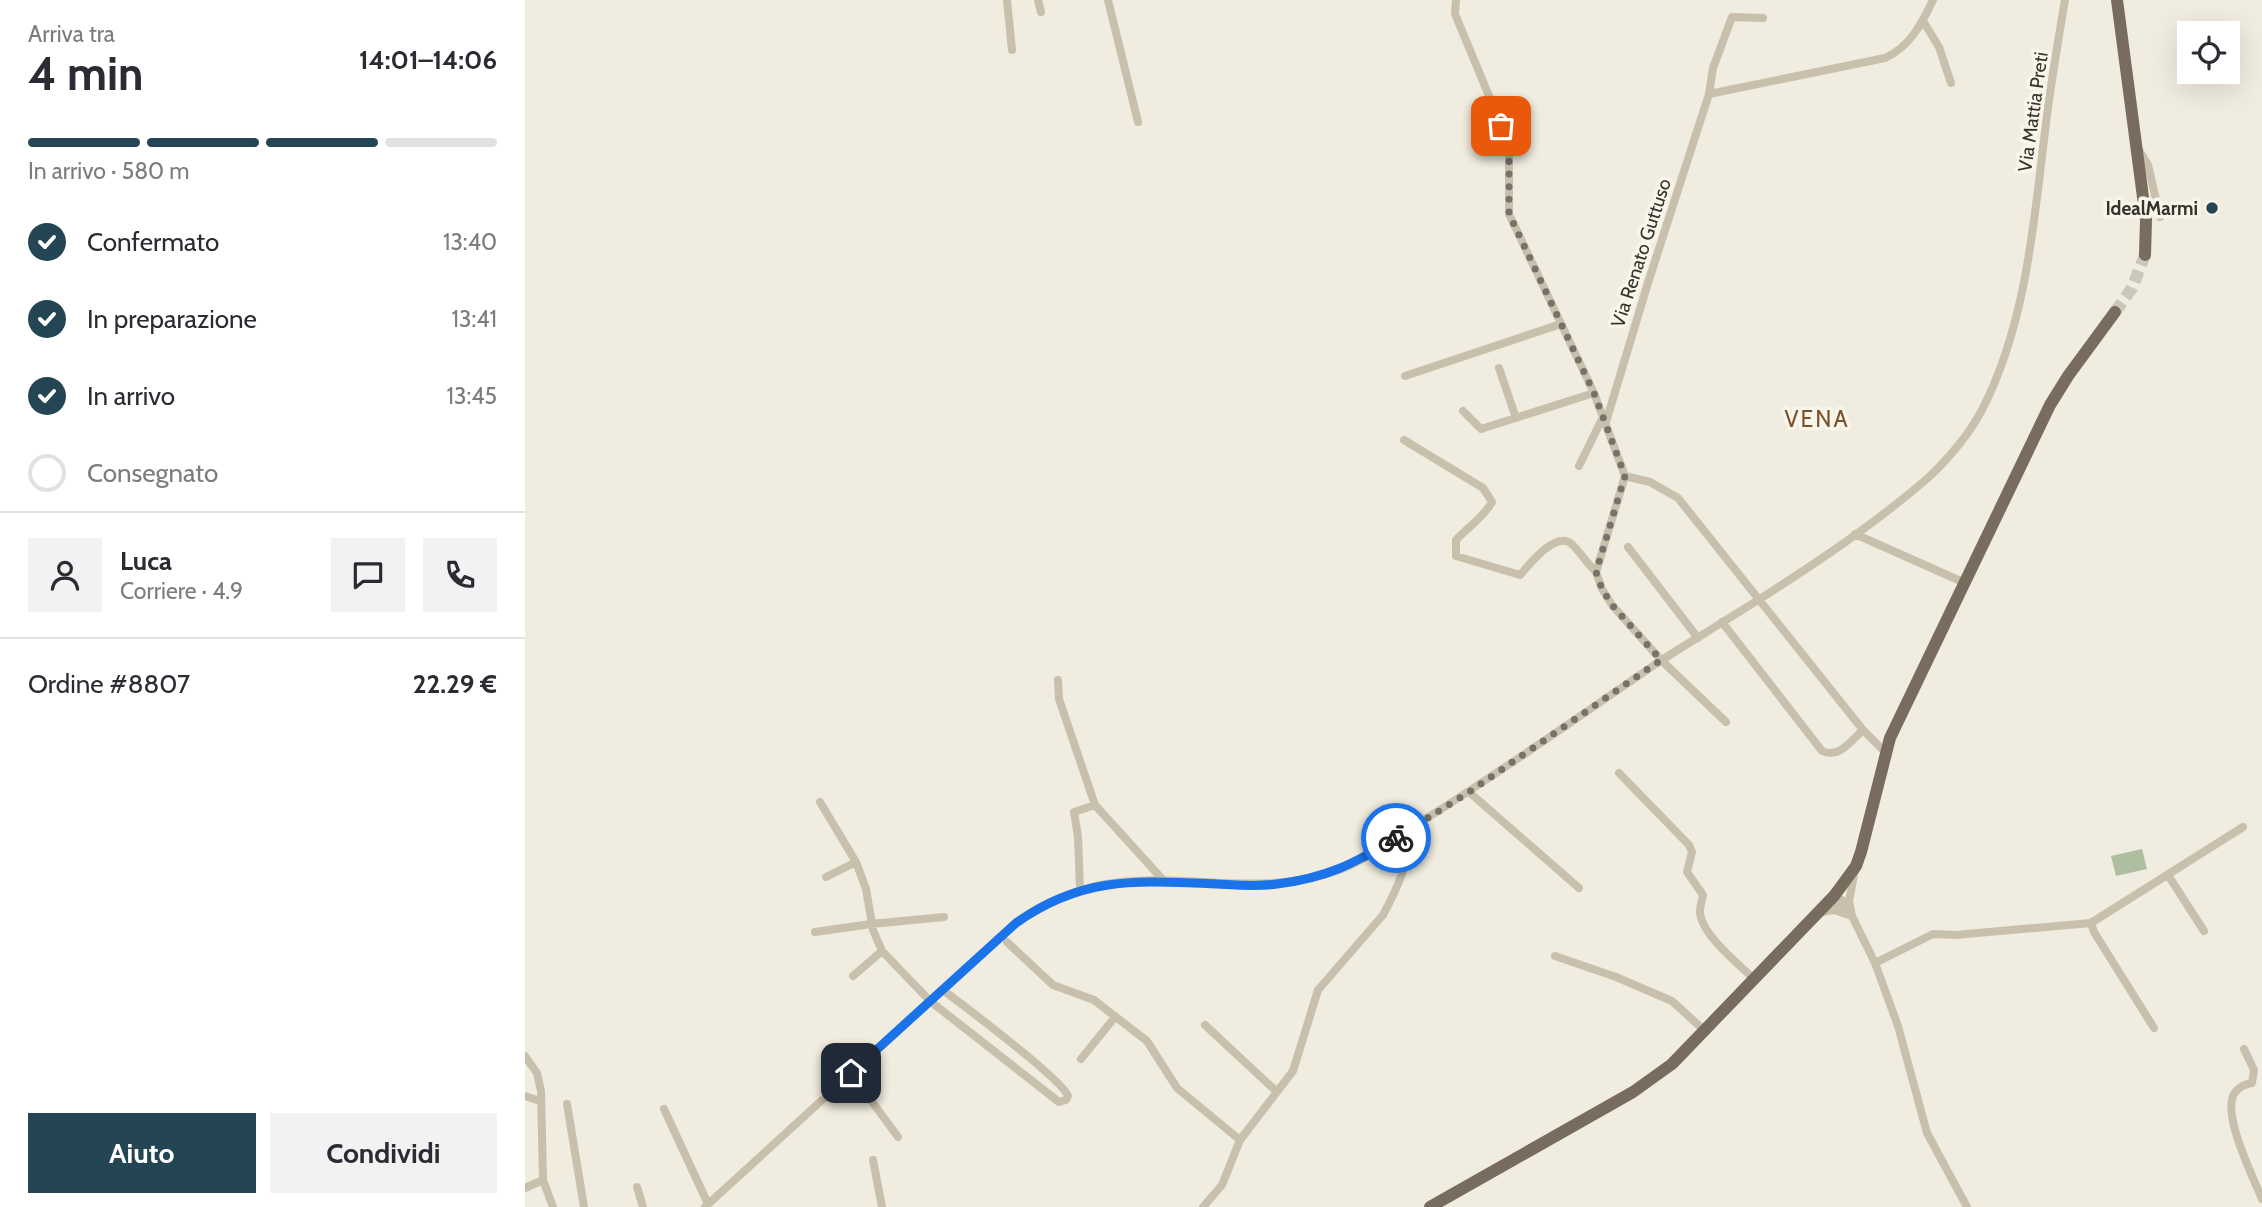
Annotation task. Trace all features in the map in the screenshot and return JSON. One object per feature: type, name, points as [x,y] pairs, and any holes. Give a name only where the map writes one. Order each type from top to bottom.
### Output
[{"type":"main road","points":[[2117,0],[2146,220],[2145,255]]},
{"type":"main road","points":[[1430,1207],[1633,1092],[1672,1064],[1706,1032],[1834,896],[1856,866],[1890,738],[2050,405],[2115,312]]},
{"type":"street","points":[[1007,0],[1012,50]]},
{"type":"street","points":[[1038,0],[1041,12]]},
{"type":"street","points":[[1108,0],[1138,122]]},
{"type":"street","points":[[1456,0],[1455,14],[1509,144],[1509,214],[1594,393],[1625,476],[1596,572]]},
{"type":"street","points":[[1709,94],[1885,58],[1909,42],[1933,0]]},
{"type":"street","name":"Via Mattia Preti","points":[[706,1206],[1016,923],[1036,909],[1080,890],[1123,882],[1275,885],[1332,873],[1356,863],[1469,792],[1661,660],[1758,600],[1855,534],[1930,475],[1959,445],[1980,413],[2008,351],[2033,229],[2046,119],[2065,0]]},
{"type":"street","name":"Via Renato Guttuso","points":[[1579,466],[1605,420],[1709,94],[1713,68],[1732,17],[1762,18]]},
{"type":"street","points":[[1923,21],[1939,47],[1951,83]]},
{"type":"street","points":[[2137,147],[2148,165],[2159,217]]},
{"type":"street","points":[[1405,376],[1561,324]]},
{"type":"street","points":[[1499,368],[1516,418]]},
{"type":"street","points":[[1462,411],[1481,429],[1594,393]]},
{"type":"street","points":[[1404,439],[1483,488],[1492,502],[1485,514],[1456,540],[1456,556],[1520,575],[1546,548],[1559,541],[1569,542],[1596,572],[1612,605],[1661,660],[1727,722]]},
{"type":"street","points":[[1625,476],[1650,482],[1678,498],[1863,730],[1886,753]]},
{"type":"street","points":[[1855,534],[1965,583]]},
{"type":"street","points":[[1628,547],[1698,638]]},
{"type":"street","points":[[1722,622],[1822,751],[1830,754],[1838,752],[1863,730]]},
{"type":"street","points":[[1058,680],[1059,699],[1095,805],[1164,881]]},
{"type":"street","points":[[1619,773],[1689,845],[1692,852],[1687,872],[1703,895],[1700,912],[1702,924],[1708,934],[1755,980]]},
{"type":"street","points":[[1469,792],[1579,888]]},
{"type":"street","points":[[820,802],[856,862],[866,889],[871,924],[882,951],[930,1001],[1059,1102],[1066,1100],[1066,1091],[1048,1073],[943,990]]},
{"type":"street","points":[[1080,890],[1074,812],[1095,805]]},
{"type":"street","points":[[1875,963],[1933,934],[1955,935],[2091,923],[2243,827]]},
{"type":"street","points":[[1203,1207],[1222,1185],[1240,1140],[1293,1071],[1318,990],[1383,915],[1391,901],[1411,847],[1410,829]]},
{"type":"street","points":[[826,877],[856,862]]},
{"type":"street","points":[[1849,913],[1856,866]]},
{"type":"street","points":[[2168,875],[2204,931]]},
{"type":"street","points":[[1834,896],[1844,901],[1875,963],[1898,1026],[1927,1133],[1967,1207]]},
{"type":"street","points":[[1818,913],[1834,910],[1849,913]]},
{"type":"street","points":[[815,932],[944,917]]},
{"type":"street","points":[[2091,923],[2154,1028]]},
{"type":"street","points":[[1007,942],[1053,985],[1094,1000],[1147,1041],[1177,1088],[1240,1140]]},
{"type":"street","points":[[853,976],[882,951]]},
{"type":"street","points":[[1555,956],[1672,1001],[1706,1032]]},
{"type":"street","points":[[1081,1059],[1115,1017]]},
{"type":"street","points":[[1205,1025],[1277,1092]]},
{"type":"street","points":[[2244,1049],[2253,1070],[2252,1083],[2241,1086],[2233,1096],[2231,1108],[2237,1134],[2262,1199]]},
{"type":"street","points":[[525,1056],[537,1073],[541,1091],[543,1181],[553,1207]]},
{"type":"street","points":[[851,1073],[898,1137]]},
{"type":"street","points":[[525,1096],[540,1101]]},
{"type":"street","points":[[567,1104],[584,1207]]},
{"type":"street","points":[[664,1109],[706,1206]]},
{"type":"street","points":[[873,1160],[882,1207]]},
{"type":"street","points":[[525,1188],[543,1181]]},
{"type":"street","points":[[637,1187],[643,1207]]},
{"type":"green space","points":[[2142,849],[2147,869],[2116,876],[2111,856]]},
{"type":"tunnel","points":[[2115,312],[2132,288],[2145,255]]},
{"type":"way so far","points":[[1396,838],[1469,792],[1661,660],[1612,605],[1596,572],[1625,476],[1594,393],[1509,214],[1509,144],[1501,126]]},
{"type":"place","name":"IdealMarmi","points":[[2212,208]]},
{"type":"district","name":"VENA","points":[[1817,419]]},
{"type":"route","points":[[851,1073],[1016,923],[1036,909],[1073,892],[1123,882],[1275,885],[1332,873],[1356,863],[1396,838]]}]
